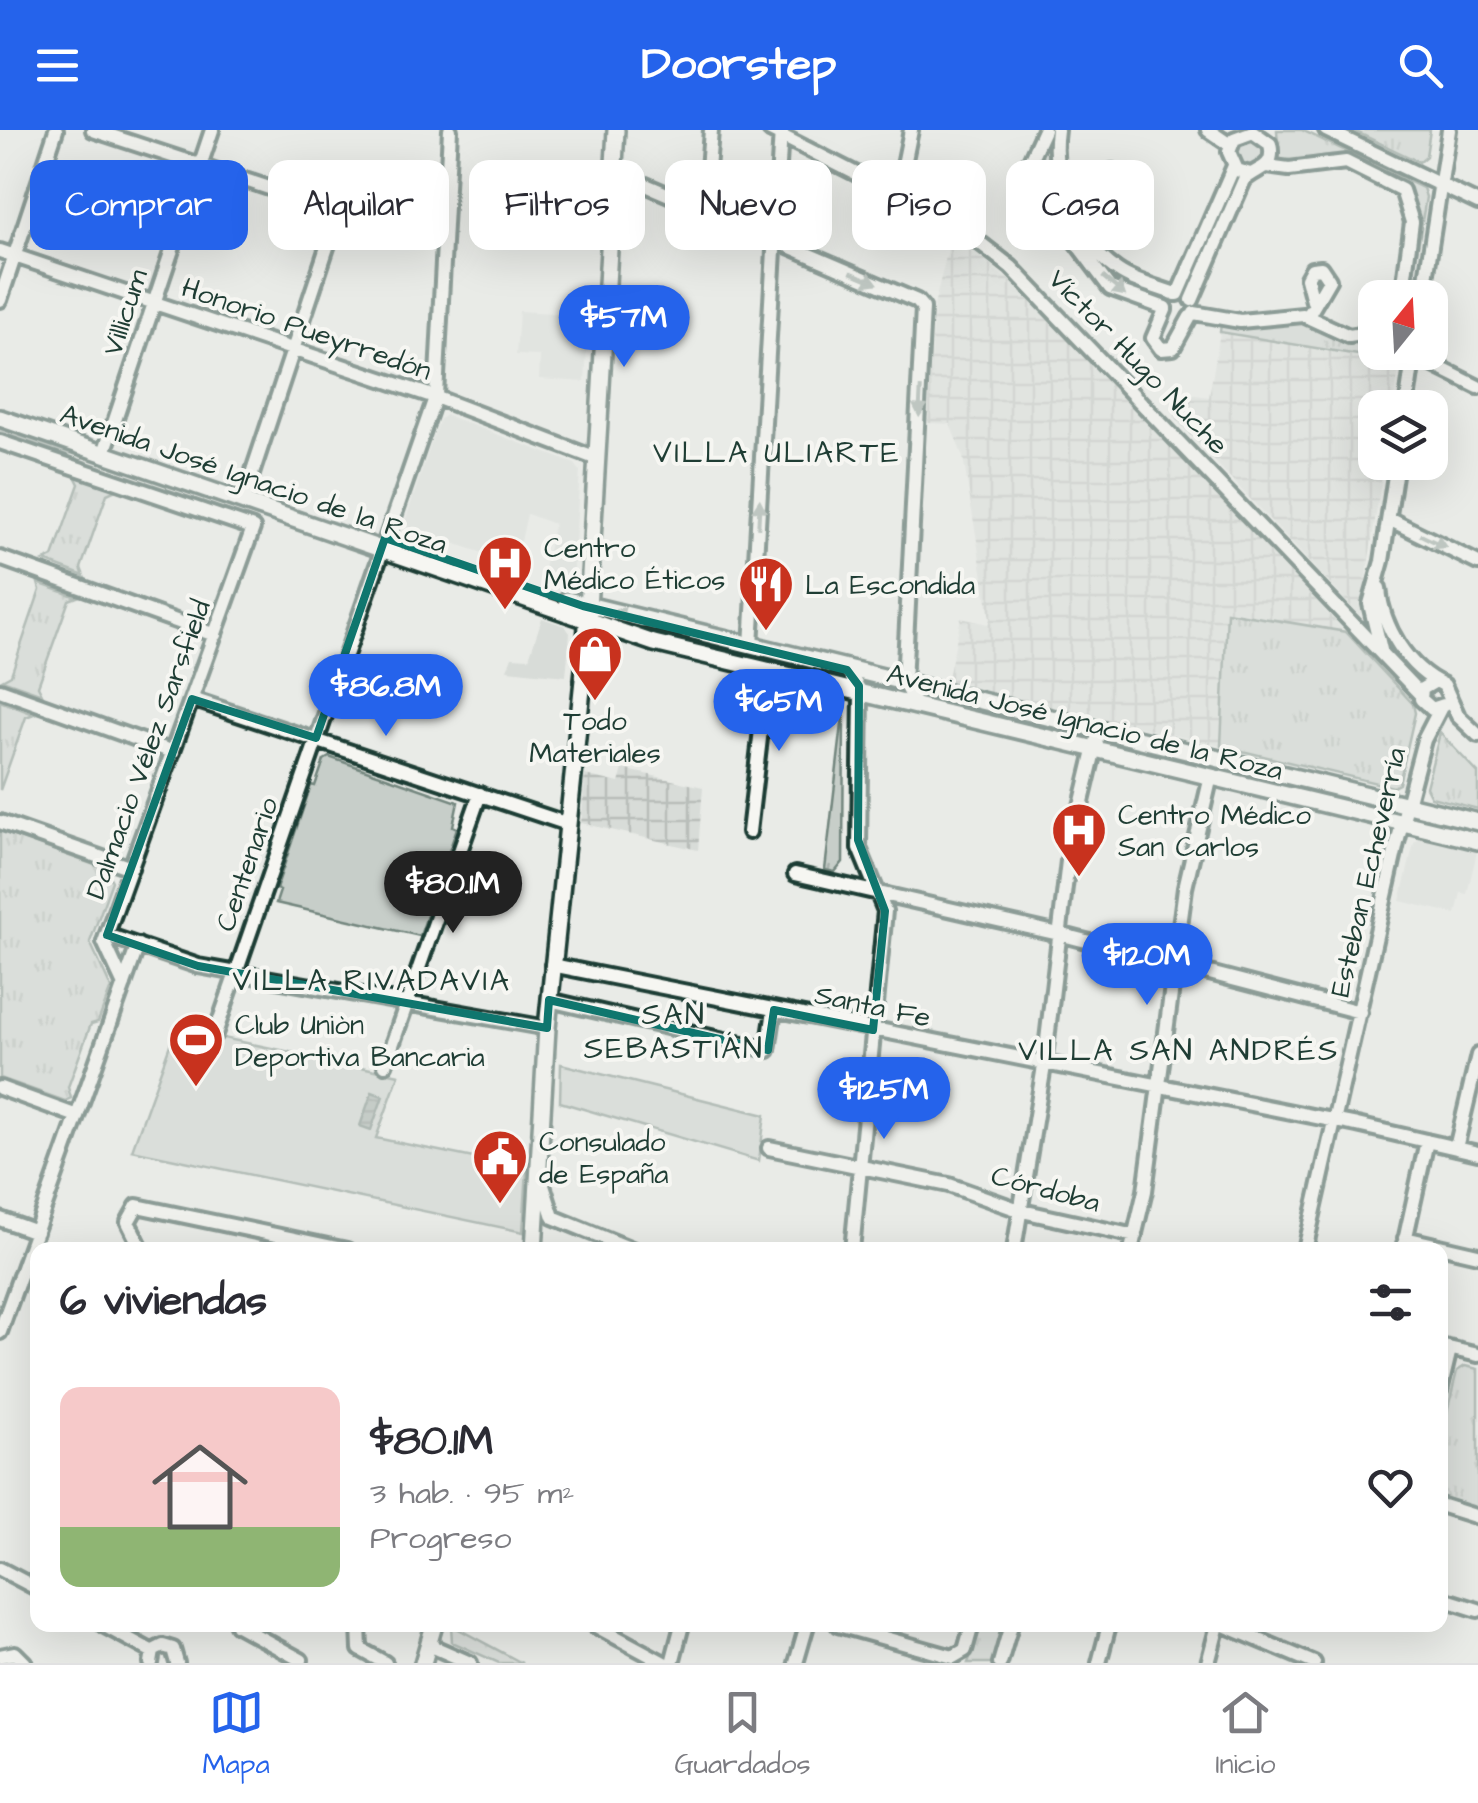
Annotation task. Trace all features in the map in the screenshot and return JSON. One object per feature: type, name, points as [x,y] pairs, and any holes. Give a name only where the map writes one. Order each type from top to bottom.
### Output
[{"type":"main road","points":[[614,160],[616,130]]},
{"type":"main road","points":[[535,1242],[549,1000],[588,612],[608,250]]},
{"type":"main road","name":"Avenida José Ignacio de la Roza","points":[[0,408],[105,448],[588,612],[654,643],[1478,840]]},
{"type":"main road","name":"Avenida José Ignacio de la Roza","points":[[0,418],[105,448]]},
{"type":"main road","name":"Avenida José Ignacio de la Roza","points":[[588,612],[751,646],[1478,822]]},
{"type":"main road","points":[[424,1663],[432,1632]]},
{"type":"street","points":[[0,300],[56,130]]},
{"type":"street","points":[[93,130],[184,160]]},
{"type":"street","name":"Villicum","points":[[201,160],[212,130]]},
{"type":"street","name":"Centenario","points":[[215,1034],[435,397],[450,130]]},
{"type":"street","points":[[709,160],[711,130]]},
{"type":"street","points":[[905,160],[911,130]]},
{"type":"street","points":[[1044,130],[1020,180],[1024,199],[1070,235],[1114,291],[1165,309],[1186,304]]},
{"type":"street","points":[[1057,160],[1058,130]]},
{"type":"street","points":[[1165,309],[1152,338],[1161,350],[1173,348],[1234,166],[1230,145],[1208,130]]},
{"type":"street","points":[[1326,130],[1478,203]]},
{"type":"street","points":[[1426,280],[1449,130]]},
{"type":"street","points":[[1230,145],[1250,131],[1269,135],[1272,151],[1267,166]]},
{"type":"street","points":[[777,132],[777,160]]},
{"type":"street","name":"Víctor Hugo Nuche","points":[[777,132],[852,171]]},
{"type":"street","points":[[1186,304],[1250,174],[1267,166],[1289,169],[1318,162],[1346,162],[1402,190],[1412,222],[1404,280]]},
{"type":"street","points":[[1234,166],[1250,174]]},
{"type":"street","points":[[245,496],[338,211],[248,181]]},
{"type":"street","name":"Víctor Hugo Nuche","points":[[986,247],[1028,281],[1382,654]]},
{"type":"street","name":"Villicum","points":[[105,448],[171,250]]},
{"type":"street","points":[[751,646],[775,250]]},
{"type":"street","points":[[798,250],[921,305],[925,313],[904,683],[915,706]]},
{"type":"street","points":[[1098,250],[1113,267],[1186,304],[1240,321],[1308,316],[1349,336],[1358,335]]},
{"type":"street","name":"Honorio Pueyrredón","points":[[0,252],[435,397],[596,459]]},
{"type":"street","points":[[1308,316],[1312,302]]},
{"type":"street","points":[[1165,309],[1186,304]]},
{"type":"street","points":[[1445,370],[1478,387]]},
{"type":"street","name":"Dalmacio Vélez Sarsfield","points":[[0,442],[254,528],[104,942],[124,986]]},
{"type":"street","points":[[1395,480],[1378,581],[1370,604],[1374,632],[1382,654],[1423,699],[1444,703],[1478,735]]},
{"type":"street","points":[[1389,519],[1478,563]]},
{"type":"street","points":[[0,558],[215,635]]},
{"type":"street","points":[[1378,581],[1382,616],[1398,643],[1434,682],[1444,685],[1444,703]]},
{"type":"street","name":"Víctor Hugo Nuche","points":[[1339,605],[1374,632]]},
{"type":"street","points":[[1374,632],[1398,643]]},
{"type":"street","points":[[749,832],[768,670]]},
{"type":"street","points":[[847,670],[861,692],[858,840],[880,894],[885,918],[853,1242]]},
{"type":"street","points":[[1423,699],[1426,685],[1434,682]]},
{"type":"street","points":[[0,690],[173,752]]},
{"type":"street","points":[[192,699],[565,823]]},
{"type":"street","name":"Esteban Echeverría","points":[[1423,699],[1424,740]]},
{"type":"street","name":"Esteban Echeverría","points":[[1307,1242],[1424,740],[1444,703]]},
{"type":"street","points":[[1016,1242],[1044,1066],[1068,861],[1099,730]]},
{"type":"street","points":[[1133,1242],[1185,888],[1211,776]]},
{"type":"street","points":[[385,1065],[480,794]]},
{"type":"street","points":[[0,822],[131,868]]},
{"type":"street","points":[[794,874],[1059,934],[1360,1012]]},
{"type":"street","points":[[107,934],[198,966],[547,1028]]},
{"type":"street","points":[[32,1242],[138,945]]},
{"type":"street","name":"Santa Fe","points":[[552,965],[1478,1153]]},
{"type":"street","points":[[549,1000],[768,1050],[774,1010]]},
{"type":"street","points":[[1456,1148],[1478,1054]]},
{"type":"street","points":[[0,1088],[77,1116]]},
{"type":"street","points":[[1404,1242],[1427,1141]]},
{"type":"street","name":"Córdoba","points":[[769,1148],[949,1185],[1130,1242]]},
{"type":"street","points":[[540,1177],[553,1217],[614,1242]]},
{"type":"street","points":[[138,1242],[128,1222],[137,1206],[292,1242]]},
{"type":"street","points":[[0,1219],[36,1232]]},
{"type":"street","points":[[0,1332],[30,1249]]},
{"type":"street","points":[[1448,1251],[1478,1255]]},
{"type":"street","points":[[1448,1349],[1478,1355]]},
{"type":"street","points":[[1448,1508],[1478,1517]]},
{"type":"street","points":[[0,1569],[30,1585]]},
{"type":"street","points":[[1448,1601],[1478,1610]]},
{"type":"street","points":[[113,1632],[152,1658],[168,1646],[176,1654],[177,1663]]},
{"type":"street","points":[[251,1632],[302,1660],[300,1663]]},
{"type":"street","points":[[359,1632],[360,1648],[385,1663]]},
{"type":"street","points":[[608,1632],[668,1663],[679,1632]]},
{"type":"street","points":[[796,1663],[805,1632]]},
{"type":"street","points":[[863,1632],[953,1657],[963,1653],[970,1632]]},
{"type":"street","points":[[1000,1663],[1008,1632]]},
{"type":"street","points":[[1099,1663],[1108,1632]]},
{"type":"street","points":[[1208,1663],[1219,1632]]},
{"type":"street","points":[[1238,1632],[1314,1663]]},
{"type":"street","points":[[428,1645],[470,1663]]},
{"type":"street","points":[[0,1656],[15,1653],[25,1663]]},
{"type":"highlighted area","points":[[385,538],[583,606],[847,670],[859,686],[858,840],[885,911],[873,1030],[774,1010],[768,1050],[549,1000],[547,1028],[198,966],[107,935],[192,699],[316,738]]},
{"type":"shaded area","points":[[948,250],[973,250],[1043,309],[1413,704],[1415,713],[1399,784],[1393,787],[947,682],[961,618],[988,624],[990,619],[963,457],[950,424],[928,423],[934,306]]},
{"type":"shaded area","points":[[519,311],[589,315],[585,382],[539,379],[540,356],[516,355]]},
{"type":"shaded area","points":[[1220,332],[1358,355],[1358,370],[1399,370],[1396,390],[1358,390],[1358,480],[1381,480],[1360,616],[1173,417],[1189,394],[1209,397]]},
{"type":"shaded area","points":[[446,415],[575,464],[580,471],[573,573],[567,579],[543,573],[554,524],[527,514],[516,564],[408,528],[405,521],[434,434]]},
{"type":"shaded area","points":[[542,618],[565,626],[570,633],[566,676],[507,670],[512,657],[529,658]]},
{"type":"shaded area","points":[[623,769],[703,787],[698,850],[581,823],[585,775],[619,783]]},
{"type":"shaded area","points":[[1420,838],[1477,852],[1467,894],[1461,893],[1456,914],[1400,901],[1414,843]]},
{"type":"shaded area","points":[[372,1092],[383,1096],[371,1130],[360,1126]]},
{"type":"green space","points":[[1048,130],[1053,130],[1056,160],[1035,160]]},
{"type":"green space","points":[[1277,130],[1302,130],[1423,188],[1426,197],[1413,280],[1408,280],[1417,219],[1406,190],[1343,156],[1279,161]]},
{"type":"green space","points":[[1352,130],[1430,130],[1426,156],[1419,162]]},
{"type":"green space","points":[[1248,136],[1266,149],[1265,160],[1252,169],[1238,163],[1234,149]]},
{"type":"green space","points":[[1077,250],[1099,250],[1163,294],[1161,302],[1114,287]]},
{"type":"green space","points":[[1299,321],[1345,343],[1358,342],[1358,355],[1220,332],[1221,324]]},
{"type":"green space","points":[[75,476],[116,490],[107,494],[81,568],[84,576],[44,561],[53,557],[79,484]]},
{"type":"green space","points":[[38,583],[77,597],[69,600],[38,686],[42,694],[2,680],[11,675],[40,590]]},
{"type":"green space","points":[[1227,612],[1346,632],[1413,704],[1415,713],[1399,784],[1393,787],[1221,746]]},
{"type":"green space","points":[[0,701],[34,714],[26,717],[0,790]]},
{"type":"green space","points":[[844,707],[843,862],[835,872],[825,870]]},
{"type":"green space","points":[[1440,733],[1478,773],[1478,809],[1431,797],[1426,787]]},
{"type":"green space","points":[[329,757],[458,802],[453,826],[457,828],[420,936],[276,903],[280,891],[276,889],[311,785],[315,786],[324,760]]},
{"type":"green space","points":[[0,831],[106,869],[112,881],[90,942],[111,988],[98,1022],[91,1024],[68,1087],[71,1098],[65,1101],[0,1078]]},
{"type":"green space","points":[[176,1028],[399,1075],[376,1138],[527,1169],[523,1232],[132,1150]]},
{"type":"green space","points":[[561,1064],[765,1115],[759,1161],[560,1102]]},
{"type":"green space","points":[[1465,1366],[1478,1369],[1478,1510],[1448,1501],[1448,1408],[1457,1371]]},
{"type":"green space","points":[[451,1632],[464,1632],[522,1663],[499,1663],[452,1642]]},
{"type":"green space","points":[[979,1632],[1000,1632],[992,1663],[968,1663]]},
{"type":"waterway","points":[[0,431],[66,453]]},
{"type":"place","name":"Centro Médico Éticos","points":[[505,612]]},
{"type":"place","name":"La Escondida","points":[[766,633]]},
{"type":"place","name":"Todo Materiales","points":[[595,703]]},
{"type":"place","name":"Centro Médico San Carlos","points":[[1079,879]]},
{"type":"place","name":"Club Uniòn Deportiva Bancaria","points":[[196,1089]]},
{"type":"place","name":"Consulado de España","points":[[500,1206]]},
{"type":"district","name":"VILLA ULIARTE","points":[[777,452]]},
{"type":"district","name":"VILLA RIVADAVIA","points":[[372,980]]},
{"type":"district","name":"SAN SEBASTIÁN","points":[[674,1031]]},
{"type":"district","name":"VILLA SAN ANDRÉS","points":[[1179,1050]]}]
